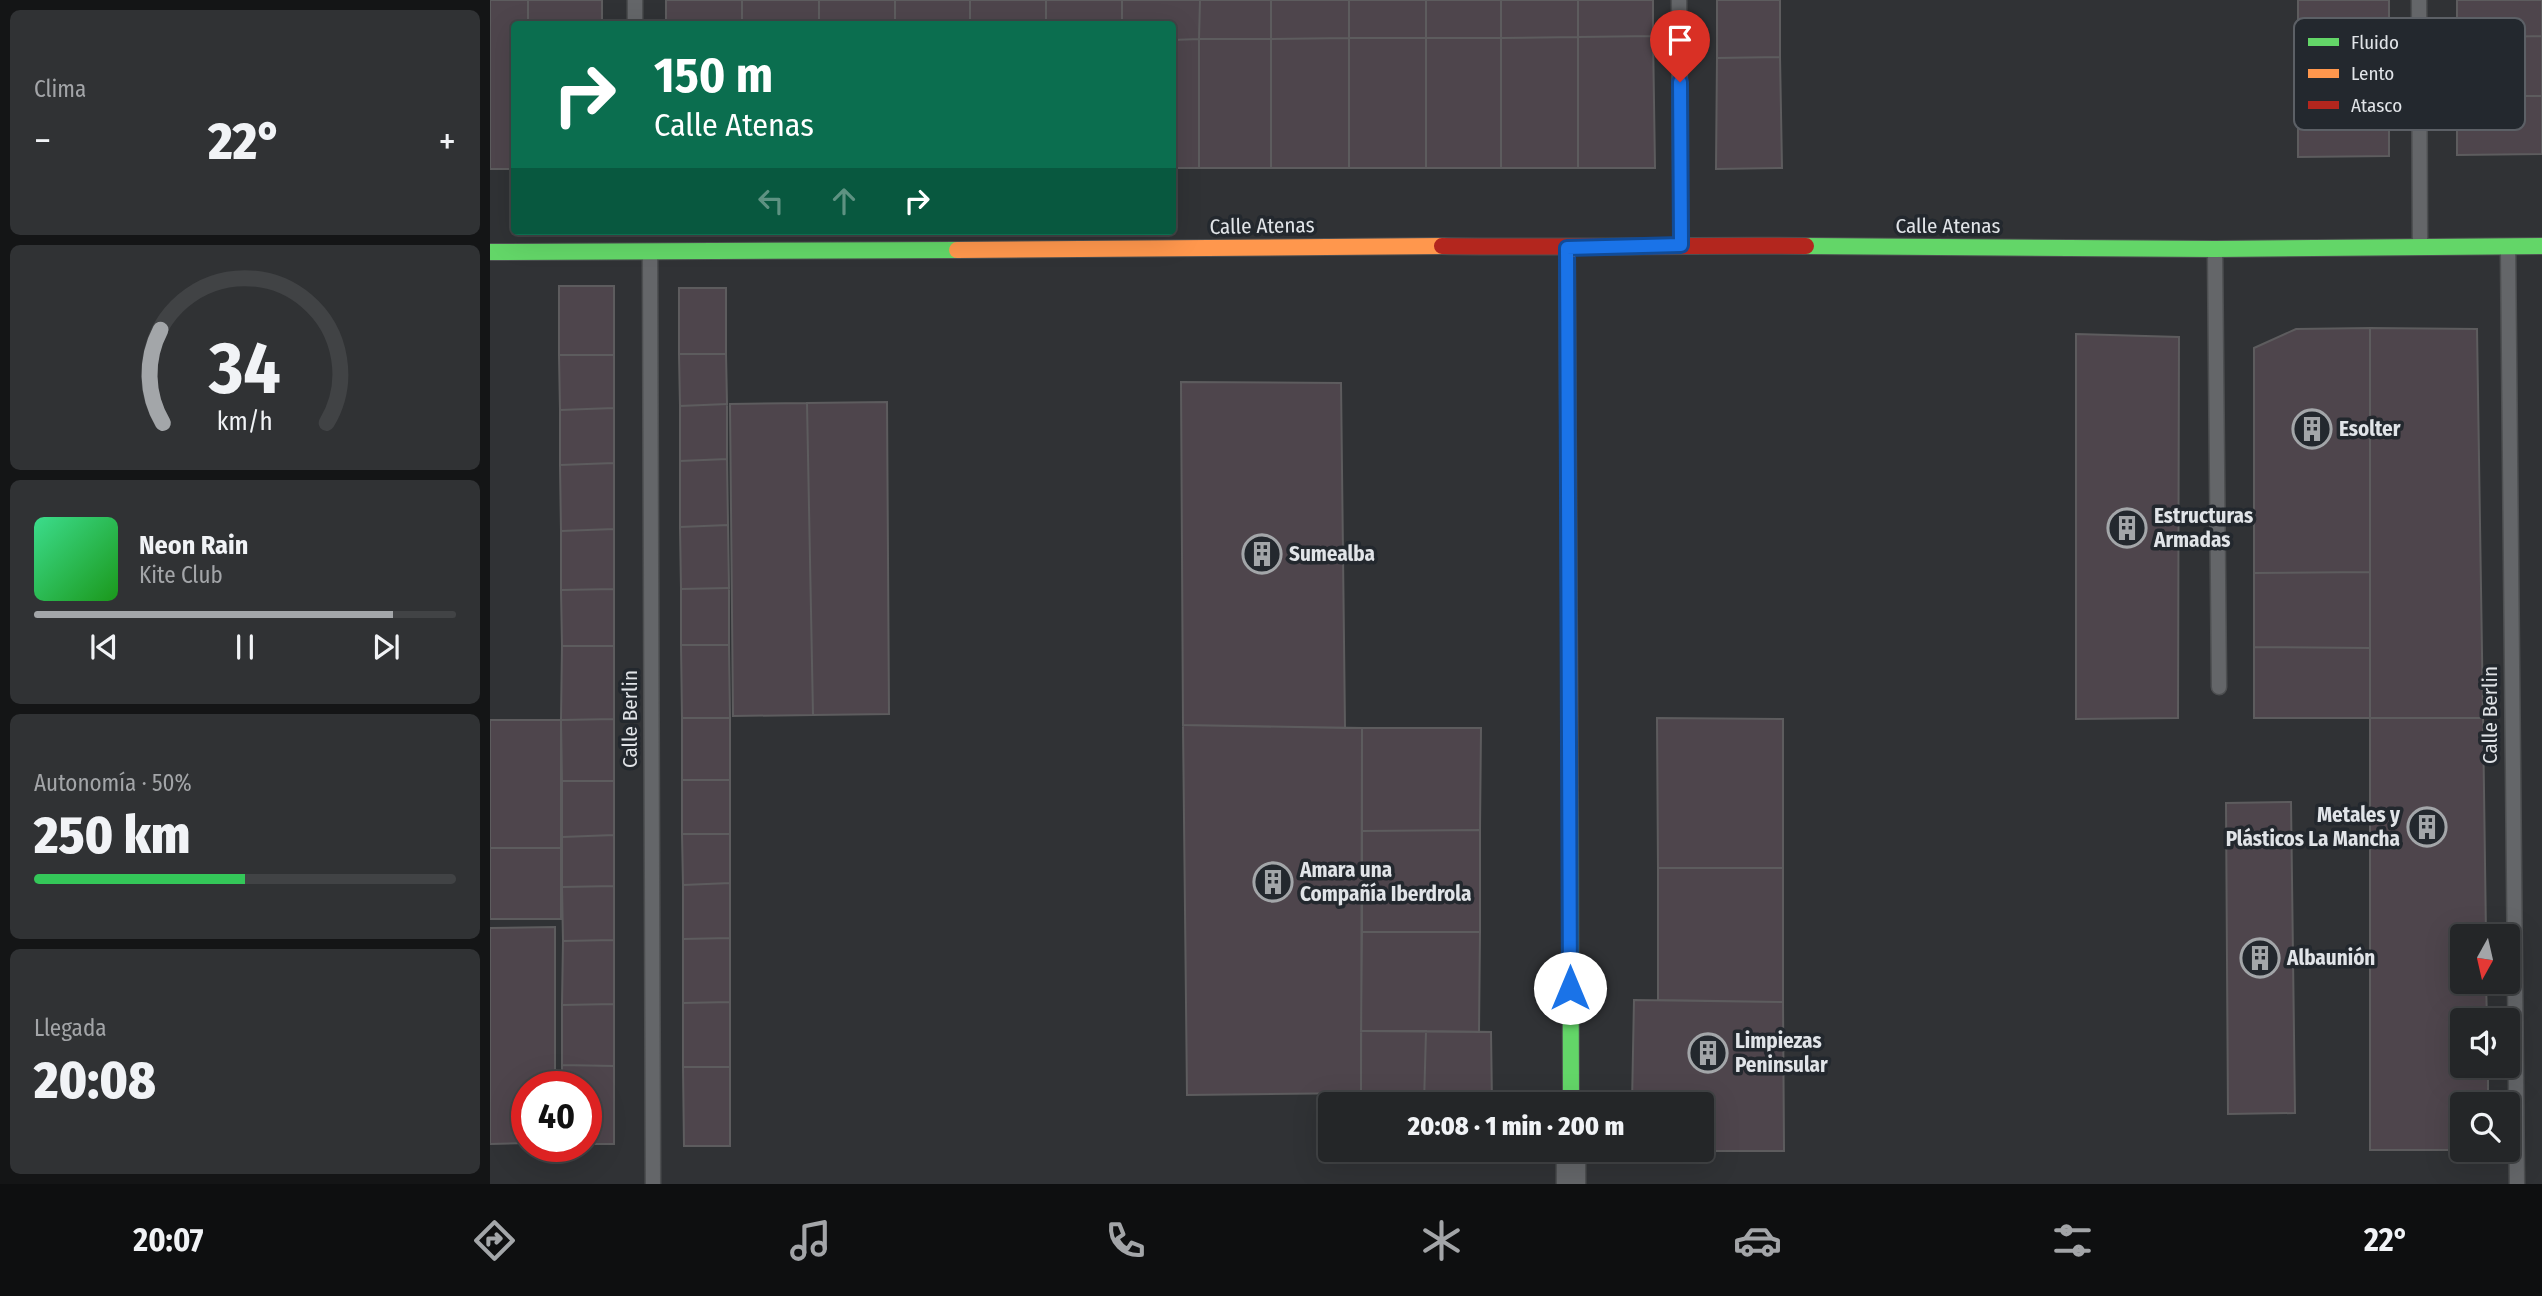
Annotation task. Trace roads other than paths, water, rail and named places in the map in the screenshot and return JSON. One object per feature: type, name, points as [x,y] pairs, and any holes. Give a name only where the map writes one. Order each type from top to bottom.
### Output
[{"type":"street","name":"Calle Atenas","points":[[490,252],[633,247],[650,253],[1411,246],[1567,248],[1681,245],[2215,249],[2542,246]]},
{"type":"street","points":[[1567,248],[1571,1092]]},
{"type":"street","points":[[1571,1162],[1571,1184]]},
{"type":"lane","points":[[635,0],[635,21]]},
{"type":"lane","points":[[1679,0],[1681,245]]},
{"type":"lane","points":[[2419,0],[2419,18]]},
{"type":"lane","points":[[2420,130],[2420,247]]},
{"type":"lane","name":"Calle Berlin","points":[[2508,247],[2517,1184]]},
{"type":"lane","points":[[2215,249],[2219,687]]},
{"type":"lane","name":"Calle Berlin","points":[[650,253],[653,1184]]},
{"type":"place","name":"Esolter","points":[[2312,429]]},
{"type":"place","name":"Estructuras Armadas","points":[[2127,528]]},
{"type":"place","name":"Sumealba","points":[[1262,554]]},
{"type":"place","name":"Metales y Plásticos La Mancha","points":[[2427,827]]},
{"type":"place","name":"Amara una Compañía Iberdrola","points":[[1273,882]]},
{"type":"place","name":"Albaunión","points":[[2260,958]]},
{"type":"place","name":"Limpiezas Peninsular","points":[[1708,1053]]}]
